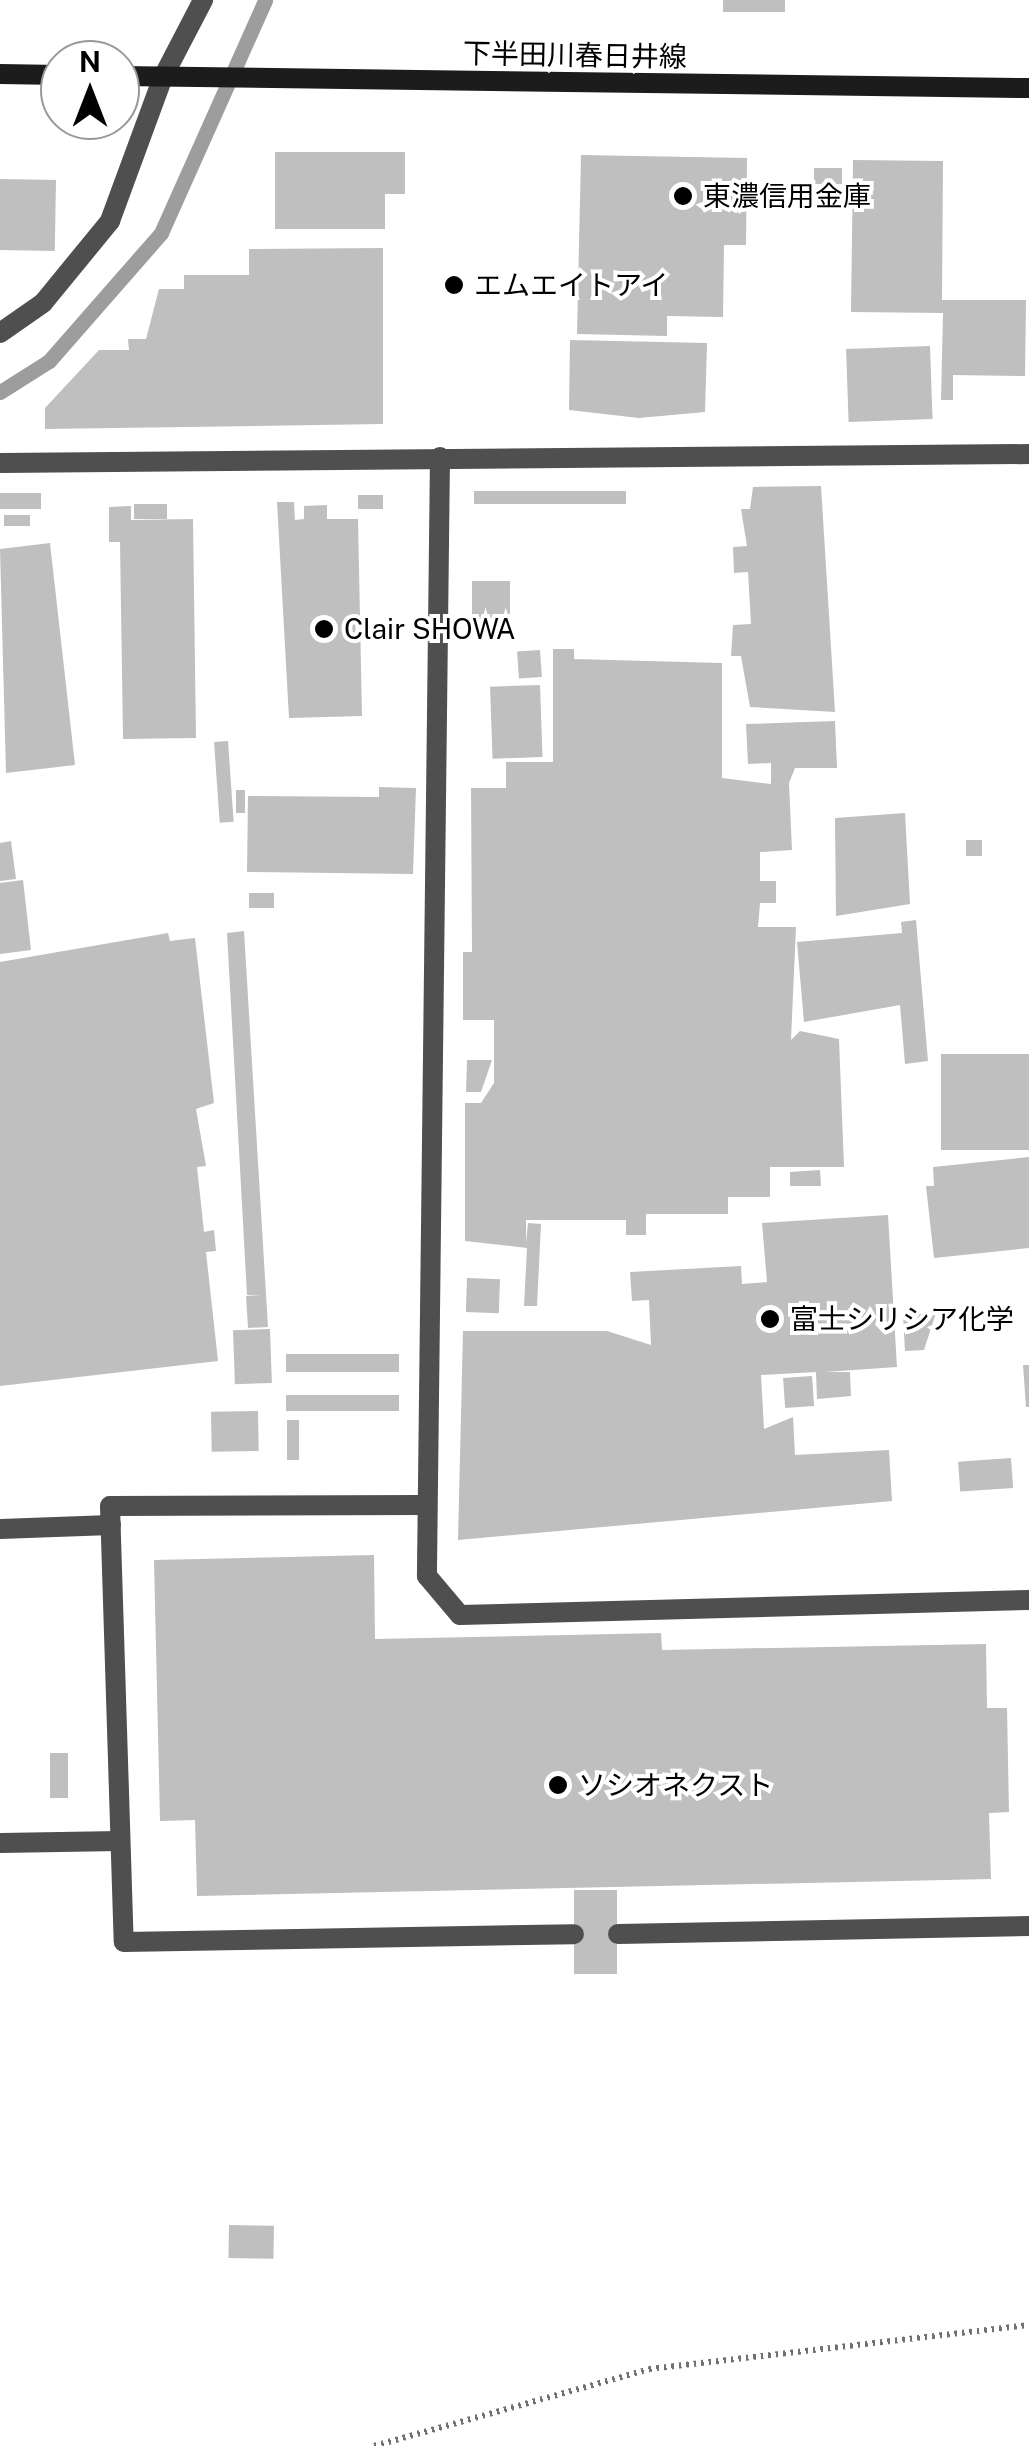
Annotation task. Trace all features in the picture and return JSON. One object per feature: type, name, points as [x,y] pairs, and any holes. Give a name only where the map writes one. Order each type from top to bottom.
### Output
[{"type":"main road","points":[[0,74],[40,75]]},
{"type":"main road","name":"下半田川春日井線","points":[[140,76],[1029,88]]},
{"type":"street","points":[[0,333],[43,303],[110,221],[163,77],[203,0]]},
{"type":"street","points":[[0,463],[1029,454]]},
{"type":"street","points":[[440,457],[424,1504],[427,1576],[460,1614],[1029,1600]]},
{"type":"street","points":[[424,1504],[110,1506],[124,1942],[574,1934]]},
{"type":"street","points":[[0,1529],[111,1525]]},
{"type":"street","points":[[0,1843],[120,1840]]},
{"type":"street","points":[[618,1934],[1029,1926]]},
{"type":"path","points":[[374,2446],[648,2368],[1029,2325]]},
{"type":"building","points":[[723,0],[785,0],[785,12],[723,12]]},
{"type":"building","points":[[275,152],[405,152],[405,194],[385,194],[385,229],[275,229]]},
{"type":"building","points":[[581,155],[747,158],[746,245],[724,245],[723,317],[667,316],[667,336],[577,334]]},
{"type":"building","points":[[853,160],[943,161],[942,300],[1026,300],[1025,376],[953,375],[953,400],[941,400],[943,313],[851,312]]},
{"type":"building","points":[[814,168],[842,168],[842,184],[814,184]]},
{"type":"building","points":[[0,179],[56,180],[55,251],[0,250]]},
{"type":"building","points":[[383,248],[383,424],[45,429],[45,408],[99,350],[129,350],[128,339],[146,339],[159,289],[184,289],[184,275],[249,275],[249,249]]},
{"type":"building","points":[[570,340],[707,343],[705,412],[639,418],[569,410]]},
{"type":"building","points":[[930,346],[933,419],[849,422],[846,349]]},
{"type":"building","points":[[821,486],[835,712],[750,707],[741,656],[731,656],[733,625],[751,624],[748,572],[734,573],[733,547],[747,546],[741,509],[750,509],[753,487]]},
{"type":"building","points":[[474,491],[626,491],[626,504],[474,504]]},
{"type":"building","points":[[0,493],[41,493],[41,509],[0,509]]},
{"type":"building","points":[[358,495],[383,495],[383,509],[358,509]]},
{"type":"building","name":"Clair SHOWA","points":[[277,502],[294,502],[295,520],[304,519],[304,506],[327,505],[327,519],[358,519],[362,716],[289,718]]},
{"type":"building","points":[[134,504],[167,504],[167,519],[134,519]]},
{"type":"building","points":[[131,506],[131,520],[193,519],[196,738],[123,739],[120,542],[109,542],[109,507]]},
{"type":"building","points":[[4,515],[30,515],[30,526],[4,526]]},
{"type":"building","points":[[50,543],[75,765],[6,773],[0,549]]},
{"type":"building","points":[[472,581],[510,581],[510,636],[472,636]]},
{"type":"building","points":[[553,649],[574,649],[574,659],[722,663],[722,778],[771,784],[771,763],[748,764],[746,724],[835,721],[837,768],[795,768],[789,783],[792,850],[760,852],[760,881],[776,881],[776,903],[760,903],[758,927],[796,927],[791,1040],[800,1031],[839,1039],[844,1167],[770,1167],[770,1197],[728,1197],[728,1214],[646,1214],[646,1235],[626,1235],[626,1220],[526,1220],[526,1243],[528,1223],[541,1224],[537,1306],[524,1306],[527,1248],[465,1241],[465,1103],[481,1103],[494,1083],[494,1020],[463,1020],[463,952],[472,952],[471,788],[506,788],[506,762],[553,762]]},
{"type":"building","points":[[540,650],[542,677],[519,679],[517,652]]},
{"type":"building","points":[[540,685],[543,757],[493,759],[490,687]]},
{"type":"building","points":[[228,741],[234,822],[220,823],[214,742]]},
{"type":"building","points":[[379,787],[416,788],[413,874],[247,872],[248,796],[379,797]]},
{"type":"building","points":[[236,790],[245,790],[245,813],[236,813]]},
{"type":"building","points":[[905,813],[910,904],[836,916],[835,818]]},
{"type":"building","points":[[966,840],[982,840],[982,856],[966,856]]},
{"type":"building","points":[[11,841],[16,879],[0,881],[0,843]]},
{"type":"building","points":[[23,880],[31,950],[0,954],[0,883]]},
{"type":"building","points":[[249,893],[274,893],[274,908],[249,908]]},
{"type":"building","points":[[916,920],[928,1061],[905,1064],[900,1005],[804,1022],[797,942],[902,933],[901,922]]},
{"type":"building","points":[[244,931],[268,1327],[248,1328],[246,1296],[261,1295],[247,1295],[227,933]]},
{"type":"building","points":[[168,933],[170,941],[195,938],[214,1103],[196,1109],[206,1166],[197,1167],[204,1232],[214,1230],[216,1251],[206,1252],[218,1361],[0,1386],[0,962]]},
{"type":"building","points":[[941,1054],[1029,1054],[1029,1150],[941,1150]]},
{"type":"building","points":[[467,1060],[492,1060],[481,1092],[466,1092]]},
{"type":"building","points":[[1029,1157],[1029,1248],[934,1258],[926,1186],[934,1186],[933,1167]]},
{"type":"building","points":[[820,1170],[821,1186],[790,1186],[790,1172]]},
{"type":"building","points":[[888,1215],[897,1367],[825,1372],[850,1372],[851,1396],[817,1399],[816,1372],[761,1375],[764,1429],[793,1417],[795,1455],[889,1450],[892,1501],[458,1540],[463,1331],[607,1331],[651,1345],[649,1300],[632,1301],[630,1272],[741,1266],[742,1284],[767,1282],[762,1223]]},
{"type":"building","points":[[467,1278],[500,1279],[499,1313],[466,1312]]},
{"type":"building","points":[[936,1313],[924,1350],[905,1351],[903,1315]]},
{"type":"building","points":[[270,1329],[272,1383],[235,1384],[233,1330]]},
{"type":"building","points":[[286,1354],[399,1354],[399,1372],[286,1372]]},
{"type":"building","points":[[1023,1365],[1029,1365],[1029,1407],[1026,1407]]},
{"type":"building","points":[[812,1376],[814,1406],[785,1408],[783,1378]]},
{"type":"building","points":[[286,1395],[399,1395],[399,1411],[286,1411]]},
{"type":"building","points":[[258,1411],[259,1451],[212,1452],[211,1412]]},
{"type":"building","points":[[287,1420],[299,1420],[299,1460],[287,1460]]},
{"type":"building","points":[[1011,1458],[1013,1488],[960,1492],[958,1462]]},
{"type":"building","points":[[374,1555],[375,1639],[661,1633],[662,1650],[986,1644],[987,1708],[1007,1708],[1009,1812],[989,1813],[991,1879],[197,1896],[195,1820],[160,1821],[154,1560]]},
{"type":"building","points":[[50,1753],[68,1753],[68,1798],[50,1798]]},
{"type":"building","points":[[574,1890],[617,1890],[617,1974],[574,1974]]},
{"type":"building","points":[[229,2225],[274,2226],[273,2259],[228,2258]]},
{"type":"waterway","points":[[0,392],[49,361],[161,233],[265,0]]},
{"type":"place","name":"東濃信用金庫","points":[[683,196]]},
{"type":"place","name":"エムエイトアイ","points":[[454,285]]},
{"type":"place","name":"Clair SHOWA","points":[[324,629]]},
{"type":"place","name":"富士シリシア化学","points":[[770,1319]]},
{"type":"place","name":"ソシオネクスト","points":[[558,1785]]}]
